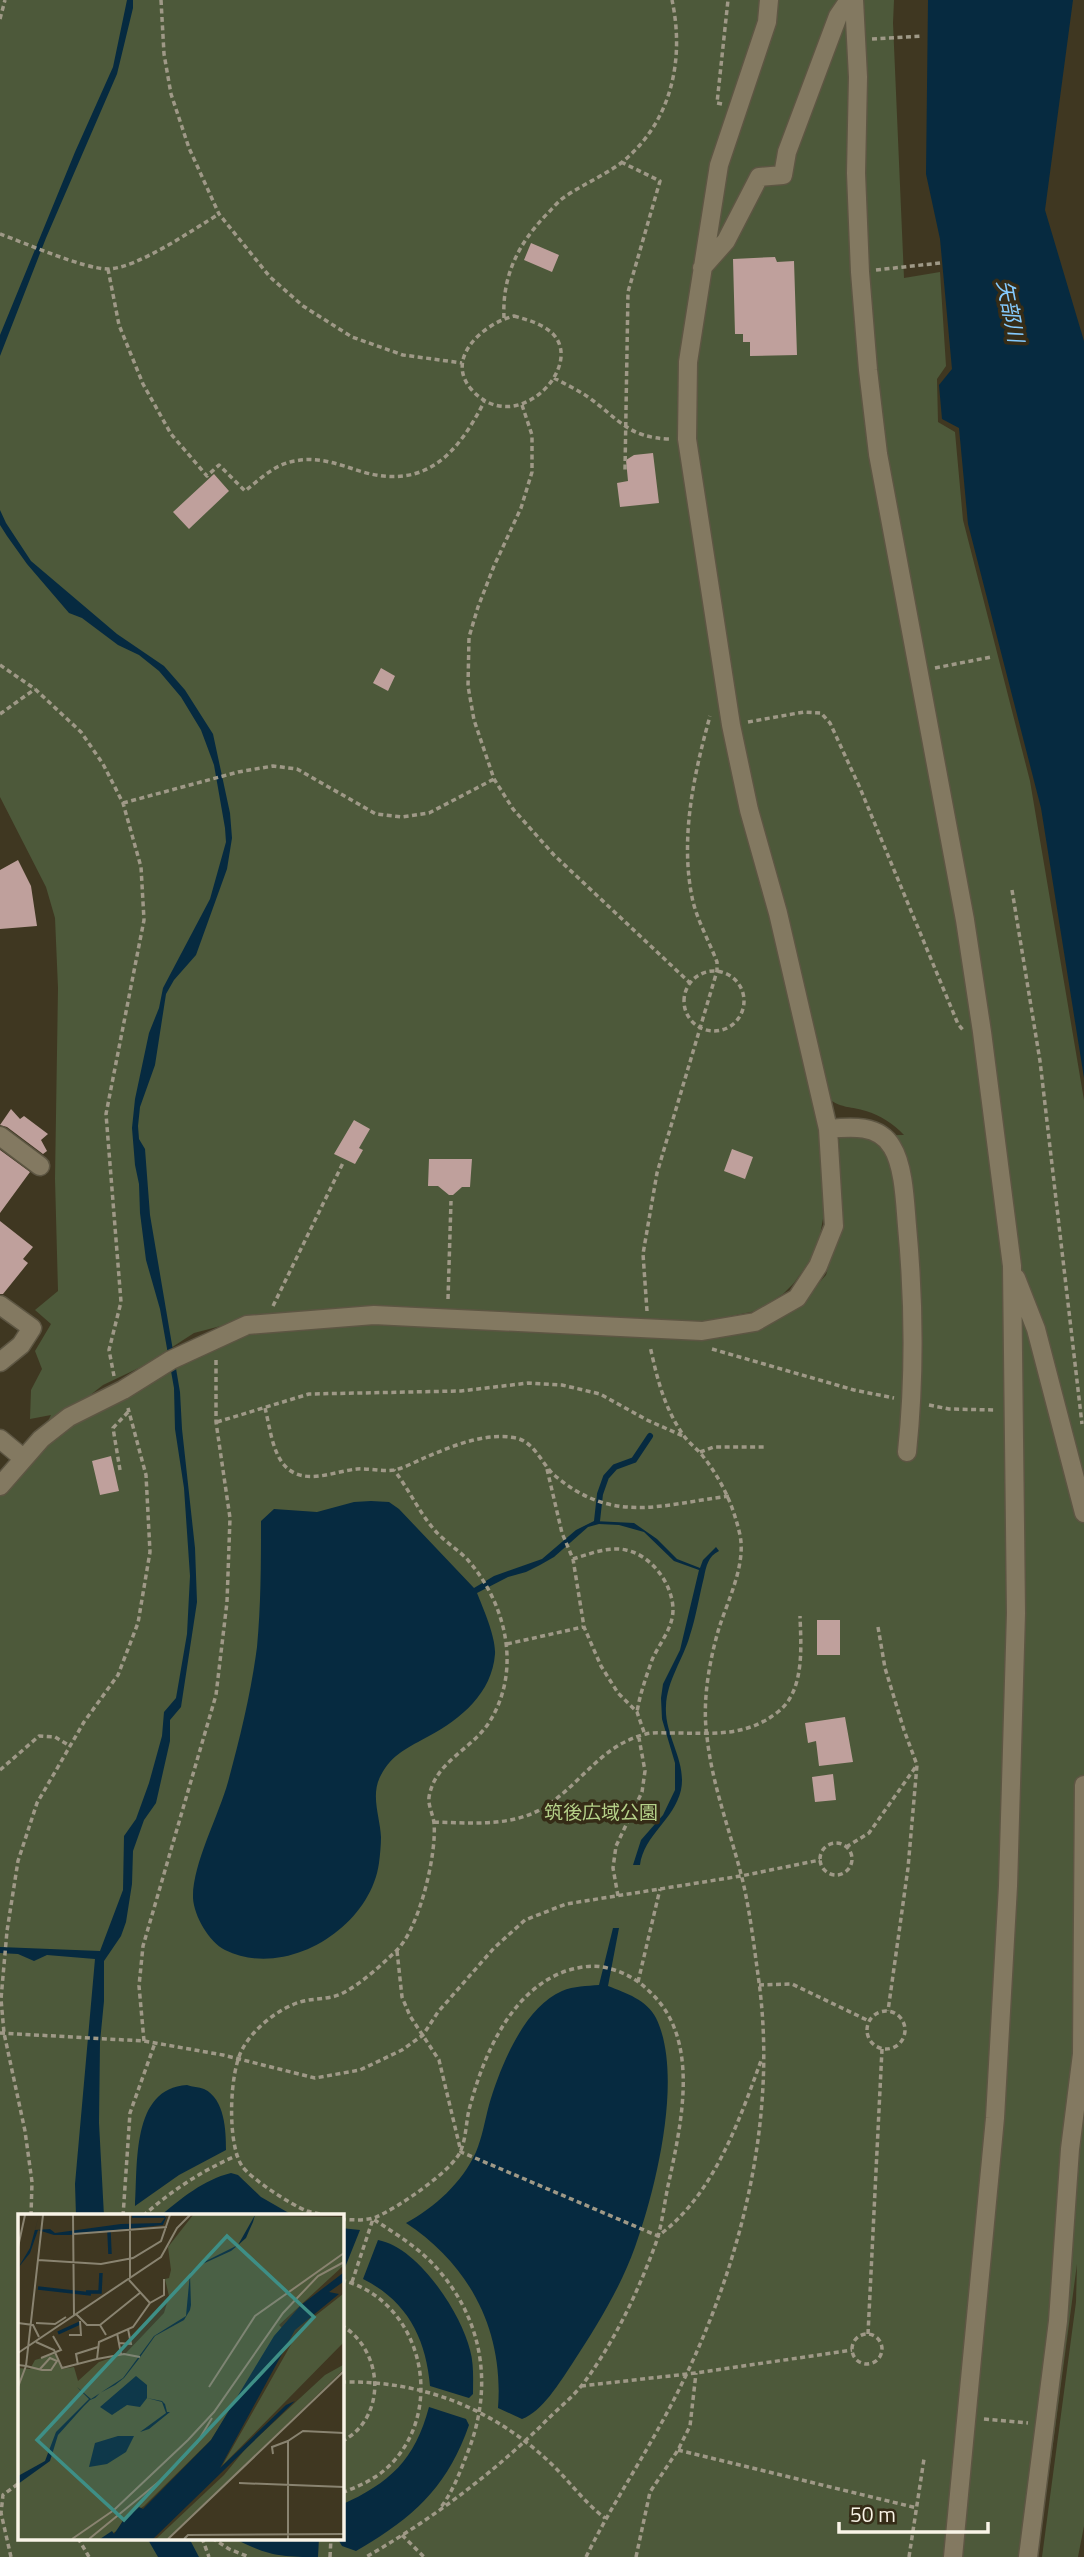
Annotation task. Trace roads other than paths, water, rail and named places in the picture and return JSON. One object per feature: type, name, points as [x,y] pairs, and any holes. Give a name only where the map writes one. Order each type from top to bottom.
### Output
[{"type":"street","points":[[0,1486],[41,1439],[69,1417],[124,1390],[171,1360],[247,1325],[374,1315],[702,1332],[755,1322],[797,1298],[818,1265],[834,1226],[828,1129],[778,913],[749,810],[731,725],[687,439],[688,362],[719,165],[767,22],[769,0]]},
{"type":"street","points":[[702,268],[726,241],[759,177],[783,175],[788,152],[834,29],[851,0]]},
{"type":"street","points":[[851,0],[858,77],[856,173],[860,272],[878,454],[962,906],[982,1032],[1012,1266],[1016,1613],[1008,1886],[995,2118],[953,2557]]},
{"type":"street","points":[[828,1129],[856,1127],[877,1133],[892,1146],[903,1183],[909,1248],[914,1371],[907,1452]]},
{"type":"street","points":[[0,1136],[40,1166]]},
{"type":"street","points":[[1012,1266],[1036,1329],[1084,1513]]},
{"type":"street","points":[[0,1305],[32,1328],[22,1345],[0,1362]]},
{"type":"street","points":[[0,1439],[23,1458]]},
{"type":"street","points":[[1028,2557],[1058,2321],[1070,2149],[1082,2054],[1084,1785]]},
{"type":"water","points":[[127,0],[133,0],[133,8],[117,74],[46,238],[0,356],[0,335],[113,67]]},
{"type":"water","name":"矢部川","points":[[928,0],[1073,0],[1045,210],[1084,341],[1084,1078],[1041,808],[968,524],[959,428],[942,419],[939,385],[952,369],[940,239],[926,174]]},
{"type":"water","points":[[0,510],[31,561],[117,634],[164,666],[185,690],[213,734],[230,813],[232,838],[227,869],[196,955],[174,980],[166,994],[155,1065],[140,1107],[138,1126],[139,1139],[145,1149],[150,1215],[180,1392],[195,1548],[197,1602],[181,1707],[170,1720],[170,1741],[156,1803],[144,1820],[133,1851],[132,1884],[126,1922],[121,1936],[104,1961],[99,2123],[104,2214],[76,2214],[75,2184],[95,1959],[47,1955],[34,1961],[18,1954],[0,1953],[0,1947],[100,1951],[123,1890],[124,1836],[136,1819],[149,1783],[162,1736],[164,1712],[176,1698],[187,1634],[190,1576],[184,1488],[175,1429],[174,1388],[160,1309],[146,1260],[132,1128],[135,1099],[149,1033],[159,1008],[163,988],[210,899],[226,842],[214,765],[201,730],[181,697],[159,671],[139,655],[118,645],[82,618],[69,613],[27,564],[0,525]]},
{"type":"water","points":[[354,1502],[389,1502],[399,1509],[474,1588],[494,1576],[542,1559],[576,1530],[594,1521],[634,1523],[657,1539],[677,1559],[700,1568],[703,1560],[716,1547],[719,1551],[712,1556],[707,1566],[692,1628],[667,1697],[666,1717],[681,1769],[681,1790],[672,1810],[647,1845],[640,1865],[633,1865],[641,1840],[663,1815],[675,1790],[675,1763],[662,1719],[661,1698],[663,1684],[680,1650],[699,1570],[674,1561],[644,1532],[619,1525],[599,1524],[588,1527],[554,1557],[477,1593],[495,1647],[493,1668],[481,1693],[463,1713],[402,1752],[390,1762],[381,1775],[376,1790],[381,1837],[379,1863],[372,1887],[360,1908],[342,1927],[321,1942],[298,1953],[274,1958],[249,1958],[225,1950],[213,1941],[199,1920],[193,1898],[201,1855],[228,1782],[252,1681],[259,1616],[261,1521],[274,1509],[317,1512]]},
{"type":"water","points":[[613,1928],[619,1928],[608,1986],[647,2006],[656,2018],[664,2042],[667,2100],[664,2132],[643,2223],[615,2293],[556,2387],[537,2410],[522,2419],[498,2408],[495,2353],[478,2302],[465,2280],[429,2240],[406,2223],[447,2193],[470,2163],[478,2147],[489,2105],[507,2057],[515,2040],[536,2011],[548,1999],[562,1991],[599,1985]]},
{"type":"water","points":[[187,2085],[204,2089],[216,2100],[223,2116],[226,2150],[179,2175],[135,2206],[138,2150],[147,2114],[156,2099],[169,2089]]},
{"type":"water","points":[[231,2173],[238,2175],[261,2197],[291,2214],[162,2214],[185,2196]]},
{"type":"water","points":[[343,2228],[360,2230],[344,2270]]},
{"type":"water","points":[[378,2240],[393,2245],[422,2268],[436,2284],[457,2318],[471,2355],[473,2394],[469,2398],[430,2386],[424,2352],[412,2323],[391,2298],[363,2279]]},
{"type":"water","points":[[429,2407],[466,2419],[469,2425],[450,2467],[426,2499],[395,2526],[356,2551],[342,2546],[339,2541],[343,2540],[343,2504],[373,2488],[398,2468],[416,2442]]},
{"type":"water","points":[[148,2540],[190,2540],[199,2557],[158,2557]]},
{"type":"water","points":[[237,2540],[319,2540],[318,2557],[293,2557],[256,2549]]},
{"type":"waterway","points":[[597,1521],[600,1494],[606,1477],[615,1467],[634,1460],[650,1436]]},
{"type":"park label","name":"筑後広域公園","points":[[601,1812]]}]
